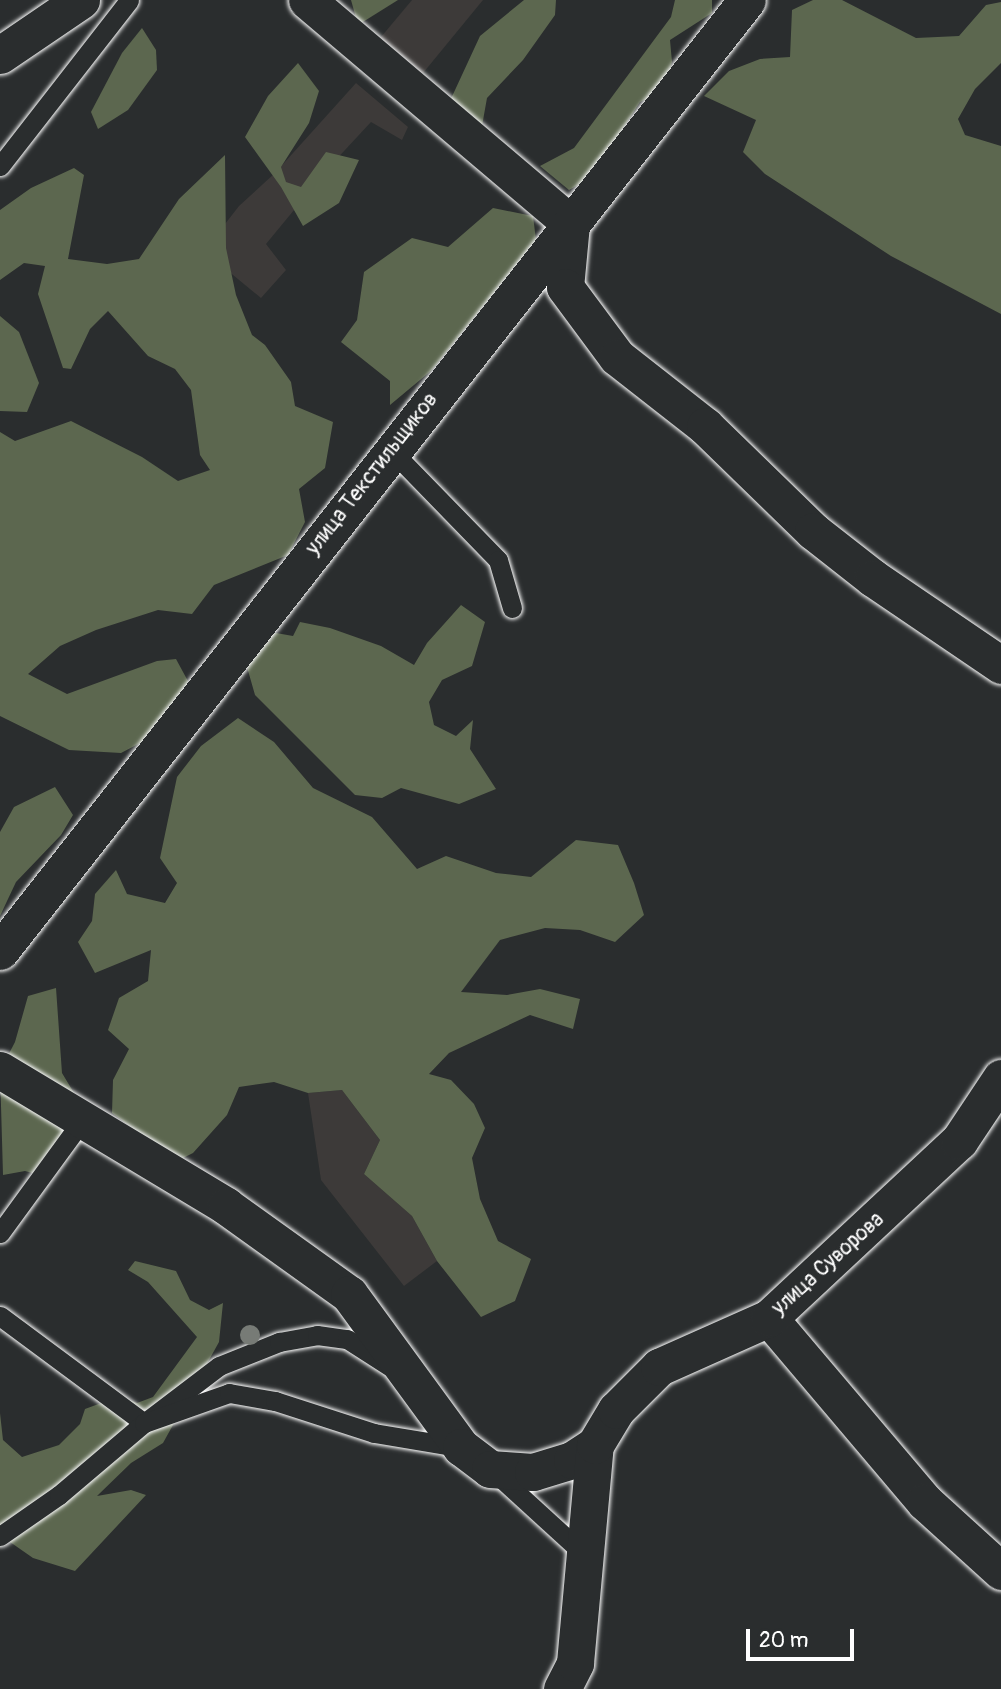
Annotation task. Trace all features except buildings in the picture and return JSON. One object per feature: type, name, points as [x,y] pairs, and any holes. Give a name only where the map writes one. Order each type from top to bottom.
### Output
[{"type":"street","points":[[0,55],[81,0]]},
{"type":"street","points":[[307,0],[571,224],[565,287],[617,357],[705,426],[813,531],[873,578],[1001,665]]},
{"type":"street","name":"улица Текстильщиков","points":[[0,951],[747,0]]},
{"type":"street","points":[[0,1070],[81,1122],[226,1206],[349,1294],[411,1383],[476,1458],[533,1472],[572,1460],[596,1445]]},
{"type":"street","name":"улица Суворова","points":[[562,1689],[575,1663],[596,1445],[616,1410],[659,1367],[769,1318],[959,1141],[1001,1078]]},
{"type":"street","points":[[769,1318],[925,1502],[1001,1571]]},
{"type":"lane","points":[[0,166],[130,0]]},
{"type":"lane","points":[[391,450],[498,560],[512,608]]},
{"type":"lane","points":[[0,1233],[81,1122]]},
{"type":"lane","points":[[0,1316],[144,1423]]},
{"type":"lane","points":[[0,1536],[59,1494],[144,1423],[219,1366],[279,1342],[317,1335],[347,1339],[411,1383]]},
{"type":"lane","points":[[144,1423],[229,1393],[275,1401],[374,1433],[476,1458],[585,1555]]},
{"type":"shaded area","points":[[412,0],[483,0],[419,78],[376,43]]},
{"type":"shaded area","points":[[356,83],[408,127],[402,140],[371,122],[332,164],[266,244],[286,270],[261,298],[204,251],[239,206],[275,173]]},
{"type":"shaded area","points":[[342,1090],[380,1140],[364,1174],[412,1216],[437,1261],[404,1286],[321,1180],[308,1093]]},
{"type":"green space","points":[[351,0],[398,0],[358,25]]},
{"type":"green space","points":[[524,0],[556,0],[555,15],[523,60],[487,98],[482,126],[449,103],[480,36]]},
{"type":"green space","points":[[675,0],[712,0],[712,13],[670,40],[672,62],[663,93],[640,102],[591,178],[569,190],[540,166],[574,148],[671,17]]},
{"type":"green space","points":[[813,0],[842,0],[916,38],[959,36],[986,5],[1001,2],[1001,63],[975,89],[958,119],[965,135],[1001,146],[1001,314],[891,256],[765,174],[743,152],[756,120],[704,96],[729,71],[760,59],[790,57],[792,10]]},
{"type":"green space","points":[[142,28],[156,50],[157,70],[128,110],[98,129],[91,112],[122,53]]},
{"type":"green space","points":[[298,63],[319,91],[309,123],[281,167],[286,182],[301,187],[326,152],[359,160],[339,203],[303,226],[281,187],[245,137],[268,96]]},
{"type":"green space","points":[[225,155],[226,248],[236,295],[252,335],[265,345],[291,382],[295,406],[333,422],[325,468],[299,489],[305,522],[288,555],[214,585],[192,614],[158,610],[96,630],[60,646],[28,674],[67,694],[157,661],[176,659],[189,683],[144,741],[121,753],[69,750],[0,716],[0,432],[15,441],[71,421],[142,457],[178,481],[210,470],[200,455],[191,390],[175,369],[148,356],[108,311],[90,329],[71,369],[63,368],[38,294],[45,266],[24,263],[0,280],[0,210],[31,188],[74,168],[84,175],[68,259],[107,264],[139,259],[179,199]]},
{"type":"green space","points":[[493,208],[533,216],[536,240],[432,370],[390,405],[390,381],[341,342],[357,320],[364,272],[412,238],[448,247]]},
{"type":"green space","points":[[0,316],[19,332],[39,383],[27,412],[0,411]]},
{"type":"green space","points":[[461,605],[485,622],[472,666],[442,680],[429,702],[434,725],[456,736],[473,720],[470,749],[496,789],[459,804],[401,788],[382,798],[355,795],[255,695],[247,667],[265,631],[293,636],[300,622],[330,628],[381,646],[414,665],[427,643]]},
{"type":"green space","points":[[238,718],[274,742],[313,788],[372,817],[417,869],[446,856],[496,873],[531,877],[576,840],[618,845],[634,883],[644,915],[615,942],[580,930],[545,928],[500,940],[461,992],[507,995],[540,989],[580,999],[573,1029],[530,1015],[449,1053],[429,1074],[451,1080],[474,1104],[485,1128],[472,1158],[480,1199],[498,1241],[531,1259],[515,1301],[481,1317],[437,1261],[412,1216],[364,1174],[380,1140],[342,1090],[308,1093],[274,1082],[239,1087],[227,1115],[193,1153],[177,1161],[112,1113],[113,1080],[129,1049],[108,1030],[119,998],[148,981],[151,950],[95,973],[78,942],[92,921],[95,894],[116,870],[127,894],[165,903],[177,883],[160,858],[177,777],[201,746]]},
{"type":"green space","points":[[55,787],[73,815],[61,835],[16,882],[0,916],[0,832],[14,807]]},
{"type":"green space","points":[[56,988],[62,1073],[77,1098],[67,1123],[69,1157],[47,1177],[25,1171],[3,1175],[0,1071],[15,1042],[28,996]]},
{"type":"green space","points":[[135,1261],[176,1271],[190,1300],[209,1310],[223,1303],[219,1342],[163,1443],[131,1463],[97,1496],[131,1490],[146,1495],[75,1571],[33,1558],[0,1535],[0,1413],[3,1440],[22,1457],[59,1445],[80,1424],[85,1409],[120,1396],[137,1403],[153,1397],[197,1337],[148,1282],[128,1270]]}]
